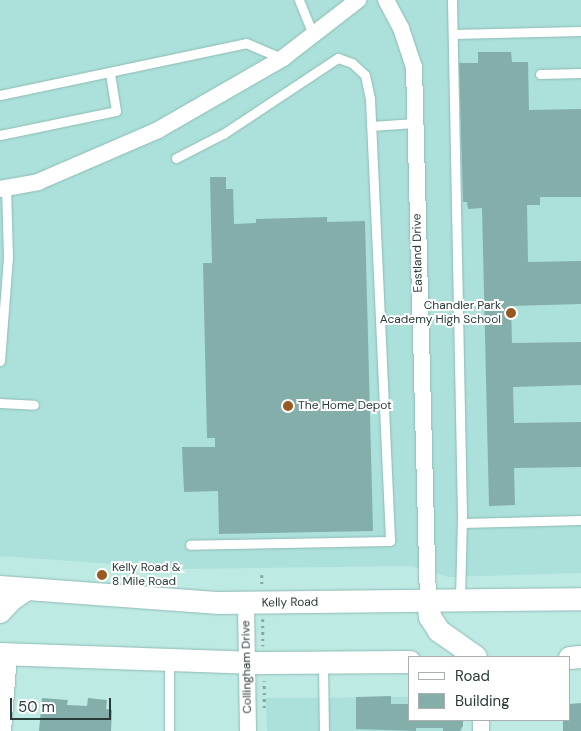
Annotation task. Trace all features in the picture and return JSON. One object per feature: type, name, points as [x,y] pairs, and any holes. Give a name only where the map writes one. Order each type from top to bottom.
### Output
[{"type":"street","points":[[3,189],[38,182],[158,130],[283,58],[358,0]]},
{"type":"street","name":"Eastland Drive","points":[[386,0],[401,28],[414,67],[428,601]]},
{"type":"street","name":"Kelly Road","points":[[0,587],[172,602],[246,604],[581,599]]},
{"type":"street","points":[[0,612],[11,600],[26,590]]},
{"type":"street","points":[[428,601],[430,617],[439,631],[475,656]]},
{"type":"street","name":"Collingham Drive","points":[[246,604],[248,731]]},
{"type":"street","points":[[3,731],[3,654],[247,663],[408,662]]},
{"type":"lane","points":[[299,0],[313,35]]},
{"type":"lane","points":[[452,0],[462,523],[460,601]]},
{"type":"lane","points":[[453,34],[581,31]]},
{"type":"lane","points":[[0,95],[246,43],[283,58]]},
{"type":"lane","points":[[176,158],[223,134],[338,58],[352,63],[365,75],[371,126],[390,541],[190,545]]},
{"type":"lane","points":[[0,135],[116,111],[110,72]]},
{"type":"lane","points":[[540,74],[581,74]]},
{"type":"lane","points":[[371,126],[415,123]]},
{"type":"lane","points":[[0,362],[4,257],[3,189]]},
{"type":"lane","points":[[0,403],[34,405]]},
{"type":"lane","points":[[462,523],[581,520]]},
{"type":"lane","points":[[169,660],[169,731]]},
{"type":"lane","points":[[323,663],[324,731]]},
{"type":"shaded area","points":[[0,0],[581,0],[581,573],[448,577],[411,566],[184,569],[0,556]]},
{"type":"shaded area","points":[[408,697],[408,721],[462,721],[462,731],[267,731],[266,698]]},
{"type":"building","points":[[478,52],[511,52],[512,62],[528,62],[529,110],[581,109],[581,197],[540,197],[540,205],[527,205],[528,262],[581,261],[581,304],[511,306],[512,343],[581,342],[581,385],[513,387],[514,423],[581,422],[581,467],[514,468],[515,505],[489,506],[482,208],[468,209],[467,202],[463,202],[459,63],[478,63]]},
{"type":"building","name":"The Home Depot","points":[[210,177],[226,177],[226,189],[233,189],[234,224],[256,223],[256,219],[327,217],[327,222],[365,221],[373,531],[219,534],[218,491],[184,492],[182,447],[215,447],[215,438],[207,438],[203,263],[212,263]]},
{"type":"building","points":[[391,696],[391,704],[408,704],[408,721],[463,721],[463,726],[460,731],[443,731],[443,728],[416,728],[416,731],[356,729],[356,697]]},
{"type":"building","points":[[42,698],[68,700],[67,705],[87,706],[88,698],[107,700],[106,709],[112,710],[111,731],[39,731]]},
{"type":"building","points":[[581,703],[581,731],[563,731],[563,721],[571,721],[571,704]]},
{"type":"place","name":"Chandler Park Academy High School","points":[[511,313]]},
{"type":"place","name":"The Home Depot","points":[[288,406]]},
{"type":"place","name":"Kelly Road & 8 Mile Road","points":[[102,575]]}]
